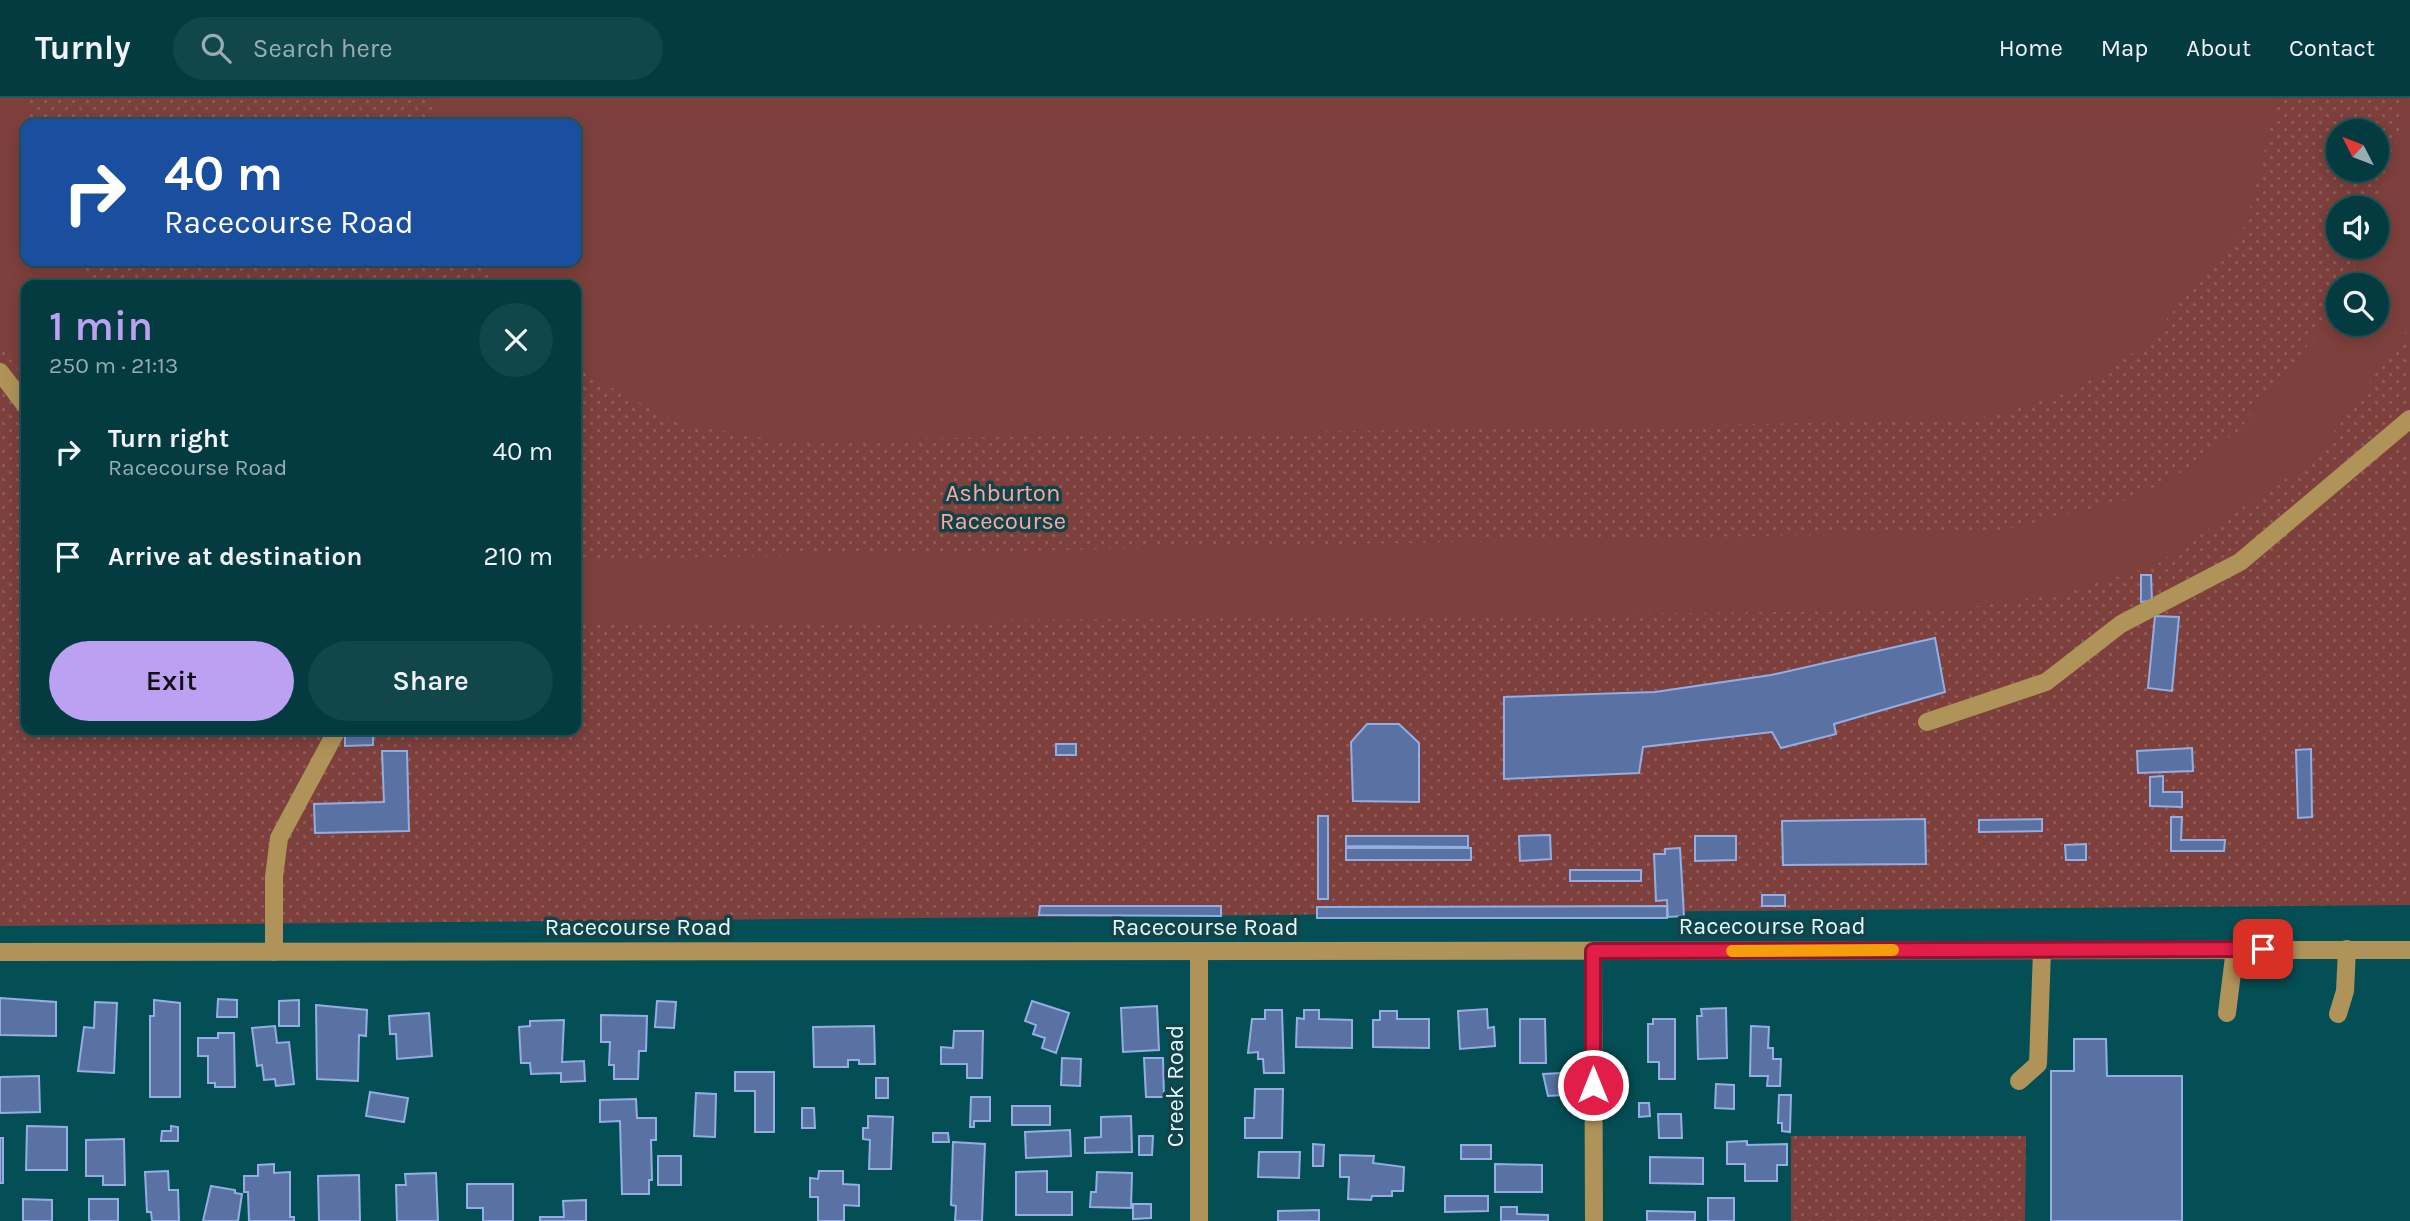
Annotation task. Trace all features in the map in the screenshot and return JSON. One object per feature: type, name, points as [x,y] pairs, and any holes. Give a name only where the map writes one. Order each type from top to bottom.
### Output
[{"type":"street","points":[[0,372],[21,399]]},
{"type":"street","points":[[1927,722],[2046,682],[2121,624],[2241,562],[2410,419]]},
{"type":"street","points":[[274,952],[274,877],[279,838],[334,735]]},
{"type":"street","points":[[2227,1013],[2235,949]]},
{"type":"street","points":[[2019,1081],[2038,1063],[2042,950]]},
{"type":"street","points":[[2338,1014],[2345,991],[2347,950]]},
{"type":"street","name":"Racecourse Road","points":[[0,952],[2410,950]]},
{"type":"street","name":"Creek Road","points":[[1199,951],[1199,1221]]},
{"type":"street","points":[[1593,951],[1594,1221]]},
{"type":"green space","name":"Ashburton Racecourse","points":[[0,98],[2410,98],[2410,905],[0,926]]},
{"type":"green space","points":[[0,98],[25,98],[28,119],[21,119],[21,266],[77,266],[86,280],[21,280],[21,373],[0,346]]},
{"type":"green space","points":[[433,98],[2278,98],[2246,225],[2143,347],[2073,391],[1975,420],[780,441],[679,423],[590,376],[581,368],[581,280],[496,280],[486,266],[581,266],[581,119],[436,119]]},
{"type":"green space","points":[[2403,98],[2410,98],[2410,326],[2315,459],[2152,567],[2057,594],[1952,610],[581,625],[581,557],[617,559],[2000,531],[2133,498],[2184,471],[2239,430],[2326,323],[2326,336],[2389,336],[2389,273],[2354,273],[2358,259],[2389,259],[2389,196],[2379,196],[2384,182],[2389,182],[2389,167],[2400,134]]},
{"type":"green space","points":[[1791,1136],[2026,1136],[2025,1221],[1791,1221]]},
{"type":"building","points":[[2141,575],[2151,575],[2152,601],[2141,602]]},
{"type":"building","points":[[2155,616],[2179,617],[2172,691],[2148,688]]},
{"type":"building","points":[[1935,638],[1945,692],[1834,724],[1836,734],[1781,748],[1772,732],[1643,747],[1639,773],[1504,779],[1504,697],[1655,692],[1771,675]]},
{"type":"building","points":[[1367,724],[1399,724],[1419,743],[1419,802],[1353,801],[1351,742]]},
{"type":"building","points":[[345,735],[373,735],[373,745],[345,746]]},
{"type":"building","points":[[1056,744],[1076,744],[1076,755],[1056,755]]},
{"type":"building","points":[[2192,748],[2193,771],[2138,773],[2137,751]]},
{"type":"building","points":[[2311,749],[2312,817],[2298,818],[2296,750]]},
{"type":"building","points":[[382,751],[407,751],[409,831],[315,833],[314,804],[384,802]]},
{"type":"building","points":[[2163,776],[2163,792],[2182,792],[2182,807],[2150,806],[2150,777]]},
{"type":"building","points":[[1318,816],[1328,816],[1328,899],[1318,899]]},
{"type":"building","points":[[2171,817],[2182,817],[2181,840],[2225,840],[2224,851],[2171,851]]},
{"type":"building","points":[[1925,819],[1926,864],[1783,865],[1782,821]]},
{"type":"building","points":[[2042,819],[2042,831],[1979,832],[1979,820]]},
{"type":"building","points":[[1550,835],[1551,859],[1520,861],[1519,836]]},
{"type":"building","points":[[1346,836],[1468,836],[1468,847],[1346,846]]},
{"type":"building","points":[[1695,836],[1736,836],[1736,860],[1695,861]]},
{"type":"building","points":[[2086,844],[2086,860],[2066,860],[2065,845]]},
{"type":"building","points":[[1346,848],[1471,848],[1471,860],[1346,860]]},
{"type":"building","points":[[1680,848],[1684,916],[1668,917],[1667,900],[1656,901],[1654,854],[1665,854],[1665,849]]},
{"type":"building","points":[[1570,870],[1641,870],[1641,881],[1570,881]]},
{"type":"building","points":[[1762,895],[1785,895],[1785,906],[1762,906]]},
{"type":"building","points":[[1040,906],[1221,906],[1221,916],[1039,915]]},
{"type":"building","points":[[1667,906],[1667,918],[1317,918],[1317,907]]},
{"type":"building","points":[[0,998],[56,1002],[56,1036],[0,1035]]},
{"type":"building","points":[[218,999],[237,1000],[237,1017],[217,1017]]},
{"type":"building","points":[[154,1000],[180,1003],[180,1097],[150,1097],[150,1016],[154,1016]]},
{"type":"building","points":[[299,1000],[299,1026],[279,1026],[279,1001]]},
{"type":"building","points":[[657,1001],[676,1002],[674,1028],[655,1027]]},
{"type":"building","points":[[1032,1001],[1069,1013],[1056,1053],[1042,1048],[1045,1038],[1033,1034],[1036,1025],[1025,1021]]},
{"type":"building","points":[[95,1002],[117,1003],[114,1073],[78,1071],[84,1027],[94,1028]]},
{"type":"building","points":[[316,1005],[367,1010],[366,1036],[359,1035],[358,1081],[317,1079]]},
{"type":"building","points":[[1157,1006],[1159,1050],[1123,1052],[1121,1008]]},
{"type":"building","points":[[1726,1008],[1727,1058],[1698,1059],[1697,1016],[1702,1016],[1701,1009]]},
{"type":"building","points":[[1487,1009],[1488,1028],[1494,1027],[1495,1046],[1460,1049],[1458,1011]]},
{"type":"building","points":[[1265,1010],[1282,1010],[1284,1073],[1264,1073],[1263,1059],[1258,1059],[1258,1052],[1248,1053],[1252,1019],[1265,1019]]},
{"type":"building","points":[[1304,1010],[1319,1010],[1319,1019],[1352,1020],[1352,1048],[1296,1047],[1297,1018],[1304,1019]]},
{"type":"building","points":[[1380,1011],[1397,1011],[1397,1019],[1429,1019],[1429,1048],[1373,1047],[1373,1020],[1380,1020]]},
{"type":"building","points":[[429,1013],[432,1056],[397,1059],[396,1034],[390,1034],[389,1016]]},
{"type":"building","points":[[601,1015],[647,1016],[646,1051],[639,1051],[638,1079],[614,1079],[614,1065],[609,1065],[610,1042],[601,1042]]},
{"type":"building","points":[[1520,1019],[1545,1019],[1546,1063],[1520,1063]]},
{"type":"building","points":[[1653,1019],[1675,1019],[1675,1079],[1659,1079],[1659,1062],[1648,1062],[1648,1024],[1653,1024]]},
{"type":"building","points":[[564,1020],[562,1062],[584,1061],[585,1081],[561,1082],[561,1073],[531,1074],[530,1063],[521,1063],[519,1027],[530,1026],[530,1021]]},
{"type":"building","points":[[275,1026],[277,1043],[289,1042],[294,1084],[276,1086],[275,1079],[264,1080],[262,1065],[257,1066],[252,1028]]},
{"type":"building","points":[[874,1026],[875,1064],[859,1064],[859,1060],[848,1060],[848,1067],[814,1067],[813,1027]]},
{"type":"building","points":[[1751,1026],[1769,1027],[1768,1048],[1773,1048],[1773,1059],[1781,1059],[1780,1086],[1767,1086],[1768,1076],[1750,1076]]},
{"type":"building","points":[[954,1031],[983,1031],[982,1078],[967,1078],[967,1064],[941,1064],[941,1047],[953,1048]]},
{"type":"building","points":[[218,1033],[234,1033],[235,1087],[215,1087],[215,1083],[208,1083],[208,1056],[198,1056],[198,1038],[218,1038]]},
{"type":"building","points":[[2074,1039],[2106,1039],[2107,1076],[2182,1076],[2182,1221],[2051,1221],[2051,1071],[2074,1071]]},
{"type":"building","points":[[1062,1058],[1081,1059],[1080,1086],[1061,1085]]},
{"type":"building","points":[[1144,1058],[1163,1058],[1164,1097],[1146,1097]]},
{"type":"building","points":[[735,1072],[774,1072],[774,1132],[755,1132],[755,1091],[735,1091]]},
{"type":"building","points":[[1561,1073],[1563,1095],[1548,1096],[1543,1074]]},
{"type":"building","points":[[39,1076],[40,1112],[0,1113],[0,1077]]},
{"type":"building","points":[[876,1078],[888,1078],[888,1098],[876,1098]]},
{"type":"building","points":[[1716,1084],[1734,1085],[1734,1109],[1715,1108]]},
{"type":"building","points":[[1255,1089],[1283,1089],[1282,1138],[1245,1138],[1245,1118],[1254,1118]]},
{"type":"building","points":[[370,1092],[408,1098],[404,1122],[366,1116]]},
{"type":"building","points":[[696,1093],[716,1094],[715,1137],[694,1136]]},
{"type":"building","points":[[1779,1095],[1791,1095],[1790,1132],[1782,1131],[1782,1123],[1778,1123]]},
{"type":"building","points":[[971,1097],[990,1097],[990,1121],[974,1121],[974,1127],[970,1127]]},
{"type":"building","points":[[636,1099],[637,1118],[656,1118],[656,1140],[651,1140],[652,1180],[649,1180],[649,1194],[622,1194],[620,1121],[600,1122],[600,1100]]},
{"type":"building","points":[[1639,1103],[1649,1103],[1650,1116],[1639,1117]]},
{"type":"building","points":[[1012,1106],[1050,1106],[1050,1125],[1012,1125]]},
{"type":"building","points":[[802,1108],[814,1108],[815,1128],[802,1128]]},
{"type":"building","points":[[1658,1114],[1681,1114],[1682,1138],[1659,1138]]},
{"type":"building","points":[[868,1116],[893,1117],[891,1169],[869,1169],[870,1140],[863,1139],[863,1128],[868,1128]]},
{"type":"building","points":[[1131,1116],[1132,1152],[1085,1153],[1085,1138],[1101,1137],[1101,1117]]},
{"type":"building","points":[[27,1126],[67,1127],[67,1170],[26,1170]]},
{"type":"building","points":[[171,1126],[178,1127],[178,1141],[161,1141],[162,1131],[171,1131]]},
{"type":"building","points":[[1070,1130],[1071,1156],[1026,1158],[1025,1132]]},
{"type":"building","points":[[933,1133],[948,1133],[949,1142],[933,1142]]},
{"type":"building","points":[[1139,1136],[1153,1136],[1152,1155],[1139,1155]]},
{"type":"building","points":[[0,1138],[3,1138],[3,1183],[0,1183]]},
{"type":"building","points":[[124,1139],[125,1185],[103,1185],[103,1176],[86,1176],[86,1140]]},
{"type":"building","points":[[1747,1141],[1747,1145],[1787,1144],[1787,1165],[1777,1165],[1777,1181],[1745,1181],[1745,1164],[1727,1164],[1727,1142]]},
{"type":"building","points":[[953,1142],[985,1144],[982,1221],[955,1221],[956,1206],[951,1205]]},
{"type":"building","points":[[1313,1144],[1324,1145],[1323,1166],[1313,1166]]},
{"type":"building","points":[[1461,1145],[1491,1145],[1491,1159],[1461,1159]]},
{"type":"building","points":[[1259,1152],[1300,1152],[1299,1178],[1258,1177]]},
{"type":"building","points":[[1340,1155],[1374,1156],[1373,1163],[1404,1167],[1403,1191],[1392,1191],[1392,1196],[1372,1196],[1371,1200],[1348,1199],[1349,1177],[1340,1177]]},
{"type":"building","points":[[658,1156],[681,1156],[681,1185],[658,1185]]},
{"type":"building","points":[[1650,1157],[1703,1158],[1703,1184],[1650,1183]]},
{"type":"building","points":[[274,1164],[274,1173],[290,1172],[290,1217],[294,1217],[294,1221],[249,1221],[248,1192],[244,1192],[244,1176],[258,1176],[258,1165]]},
{"type":"building","points":[[1495,1164],[1542,1165],[1542,1192],[1495,1192]]},
{"type":"building","points":[[168,1171],[169,1190],[178,1190],[179,1221],[152,1221],[151,1212],[147,1212],[145,1172]]},
{"type":"building","points":[[819,1171],[843,1171],[843,1184],[859,1185],[859,1206],[844,1205],[844,1221],[818,1221],[818,1197],[810,1197],[810,1178],[818,1179]]},
{"type":"building","points":[[1047,1171],[1047,1192],[1072,1192],[1072,1215],[1016,1215],[1016,1172]]},
{"type":"building","points":[[1097,1172],[1132,1173],[1131,1208],[1090,1207],[1091,1192],[1096,1192]]},
{"type":"building","points":[[436,1173],[438,1221],[397,1221],[396,1185],[406,1185],[405,1174]]},
{"type":"building","points":[[359,1175],[360,1221],[319,1221],[318,1176]]},
{"type":"building","points":[[467,1184],[513,1184],[513,1221],[483,1221],[483,1208],[467,1208]]},
{"type":"building","points":[[211,1186],[235,1190],[235,1193],[242,1194],[238,1221],[203,1221]]},
{"type":"building","points":[[1445,1196],[1488,1196],[1488,1211],[1445,1212]]},
{"type":"building","points":[[1708,1198],[1734,1198],[1734,1221],[1708,1221]]},
{"type":"building","points":[[23,1199],[52,1200],[52,1221],[23,1221]]},
{"type":"building","points":[[89,1199],[118,1199],[118,1221],[89,1221]]},
{"type":"building","points":[[586,1200],[586,1221],[540,1221],[540,1217],[564,1217],[563,1201]]},
{"type":"building","points":[[1133,1204],[1151,1204],[1151,1218],[1133,1219]]},
{"type":"building","points":[[1501,1207],[1517,1207],[1517,1214],[1548,1215],[1548,1221],[1501,1221]]},
{"type":"building","points":[[1319,1210],[1319,1221],[1278,1221],[1278,1211]]},
{"type":"building","points":[[1647,1211],[1695,1212],[1695,1221],[1647,1221]]},
{"type":"slow traffic","points":[[1732,951],[1893,950]]},
{"type":"route","points":[[1593,1085],[1593,951],[2263,949]]}]
